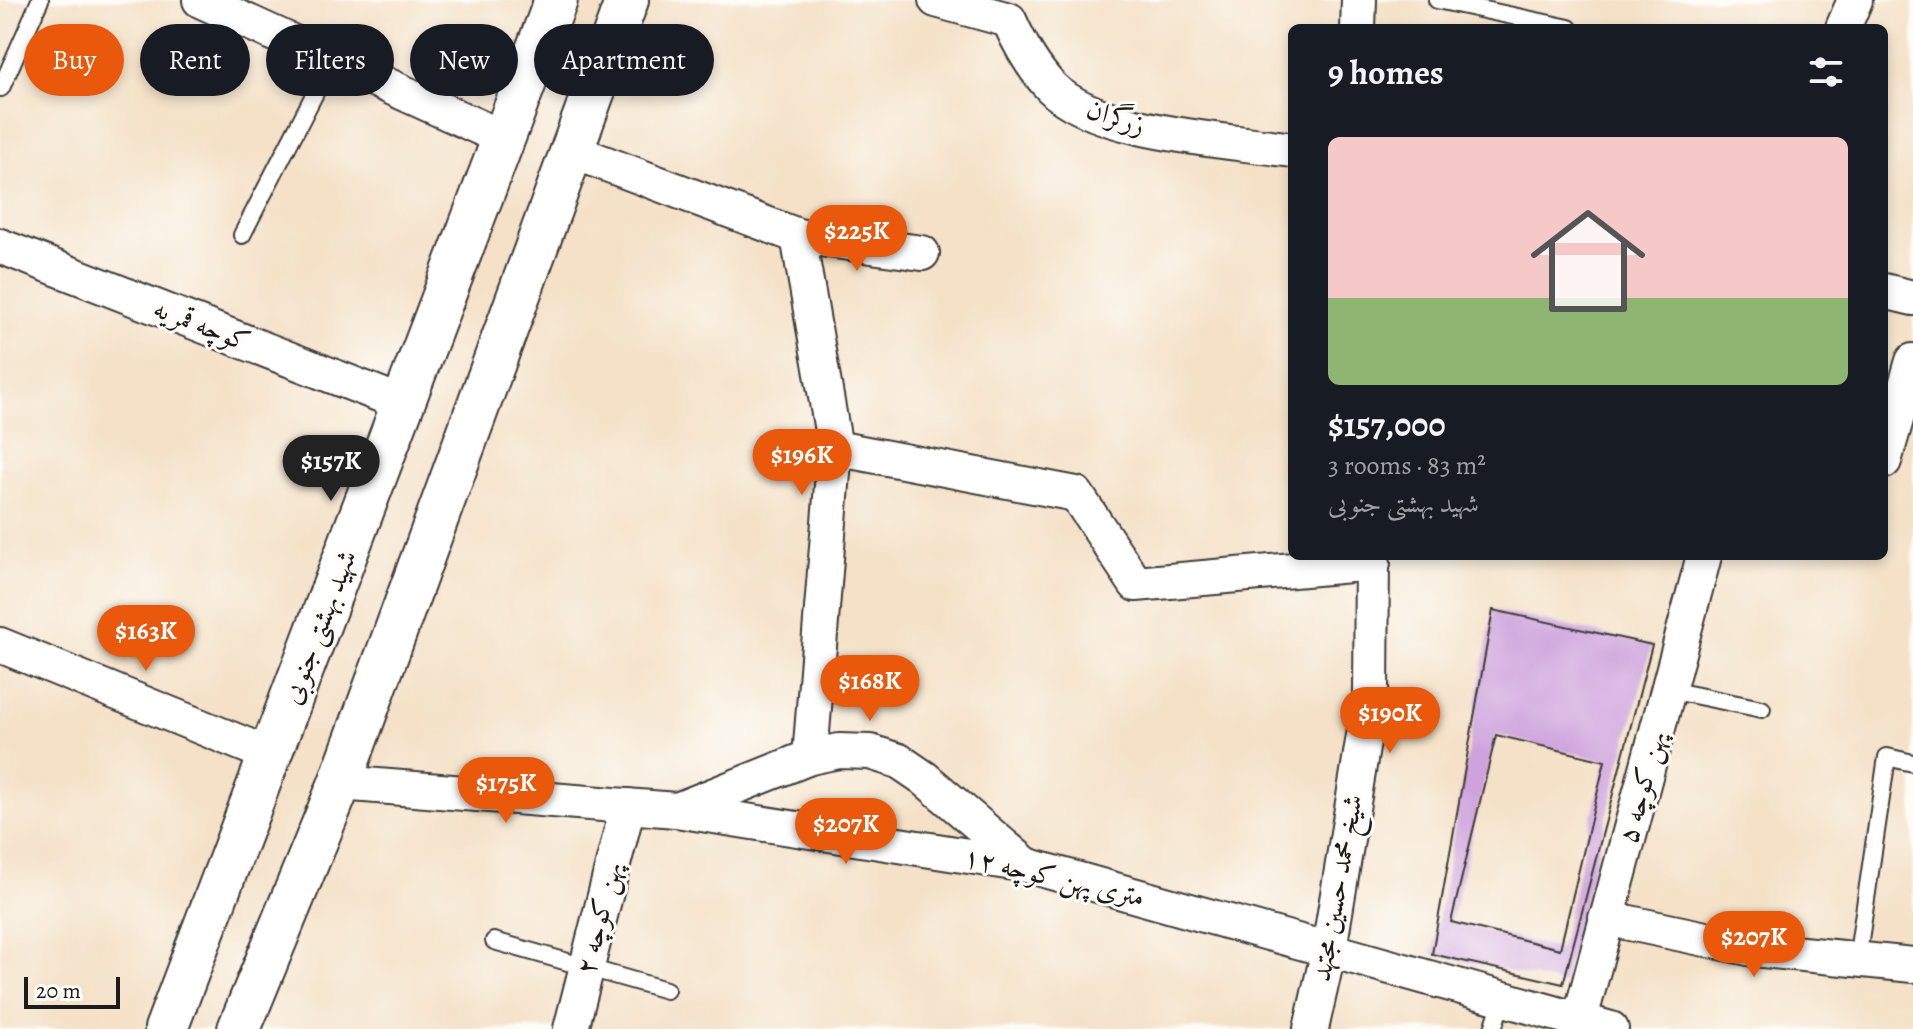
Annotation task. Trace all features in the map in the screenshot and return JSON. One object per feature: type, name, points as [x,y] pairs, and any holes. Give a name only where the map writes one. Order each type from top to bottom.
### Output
[{"type":"street","points":[[200,0],[266,30]]},
{"type":"street","name":"شهید بهشتی جنوبی","points":[[166,1029],[556,0]]},
{"type":"street","points":[[239,1029],[340,783],[627,0]]},
{"type":"street","name":"زرگران","points":[[936,0],[1009,20],[1027,58],[1054,90],[1089,113],[1128,126],[1288,149]]},
{"type":"street","points":[[1358,24],[1359,0]]},
{"type":"street","points":[[1845,24],[1855,0]]},
{"type":"street","points":[[394,88],[505,139]]},
{"type":"street","points":[[572,151],[798,236],[922,253]]},
{"type":"street","points":[[798,236],[835,448],[810,757]]},
{"type":"street","name":"کوچه قمریه","points":[[0,246],[404,404]]},
{"type":"street","points":[[1888,292],[1913,298]]},
{"type":"street","points":[[1888,447],[1913,361]]},
{"type":"street","points":[[835,448],[1076,494],[1136,584],[1372,560]]},
{"type":"street","name":"شیخ محمد حسین مجتهد","points":[[1311,1029],[1329,949],[1371,693],[1372,560]]},
{"type":"street","name":"پهن کوچه ۵","points":[[1596,1024],[1606,918],[1703,560]]},
{"type":"street","points":[[0,645],[270,755]]},
{"type":"street","points":[[676,810],[810,757],[839,751],[870,752],[899,761],[924,778],[1026,865]]},
{"type":"street","name":"۱۲ متری پهن کوچه","points":[[340,783],[676,810],[1026,865],[1329,949],[1498,1013],[1596,1024]]},
{"type":"street","name":"پهن کوچه ۲","points":[[571,1029],[628,806]]},
{"type":"street","points":[[1606,918],[1753,949],[1913,965]]},
{"type":"lane","points":[[1,88],[40,0]]},
{"type":"lane","points":[[1437,0],[1550,24]]},
{"type":"lane","points":[[242,235],[313,96]]},
{"type":"lane","points":[[1669,690],[1762,709]]},
{"type":"lane","points":[[1857,960],[1887,757],[1913,763]]},
{"type":"lane","points":[[494,941],[666,990]]},
{"type":"building","points":[[1493,610],[1652,645],[1563,984],[1432,954]],"holes":[[[1496,735],[1605,761],[1560,949],[1451,922]]]}]
